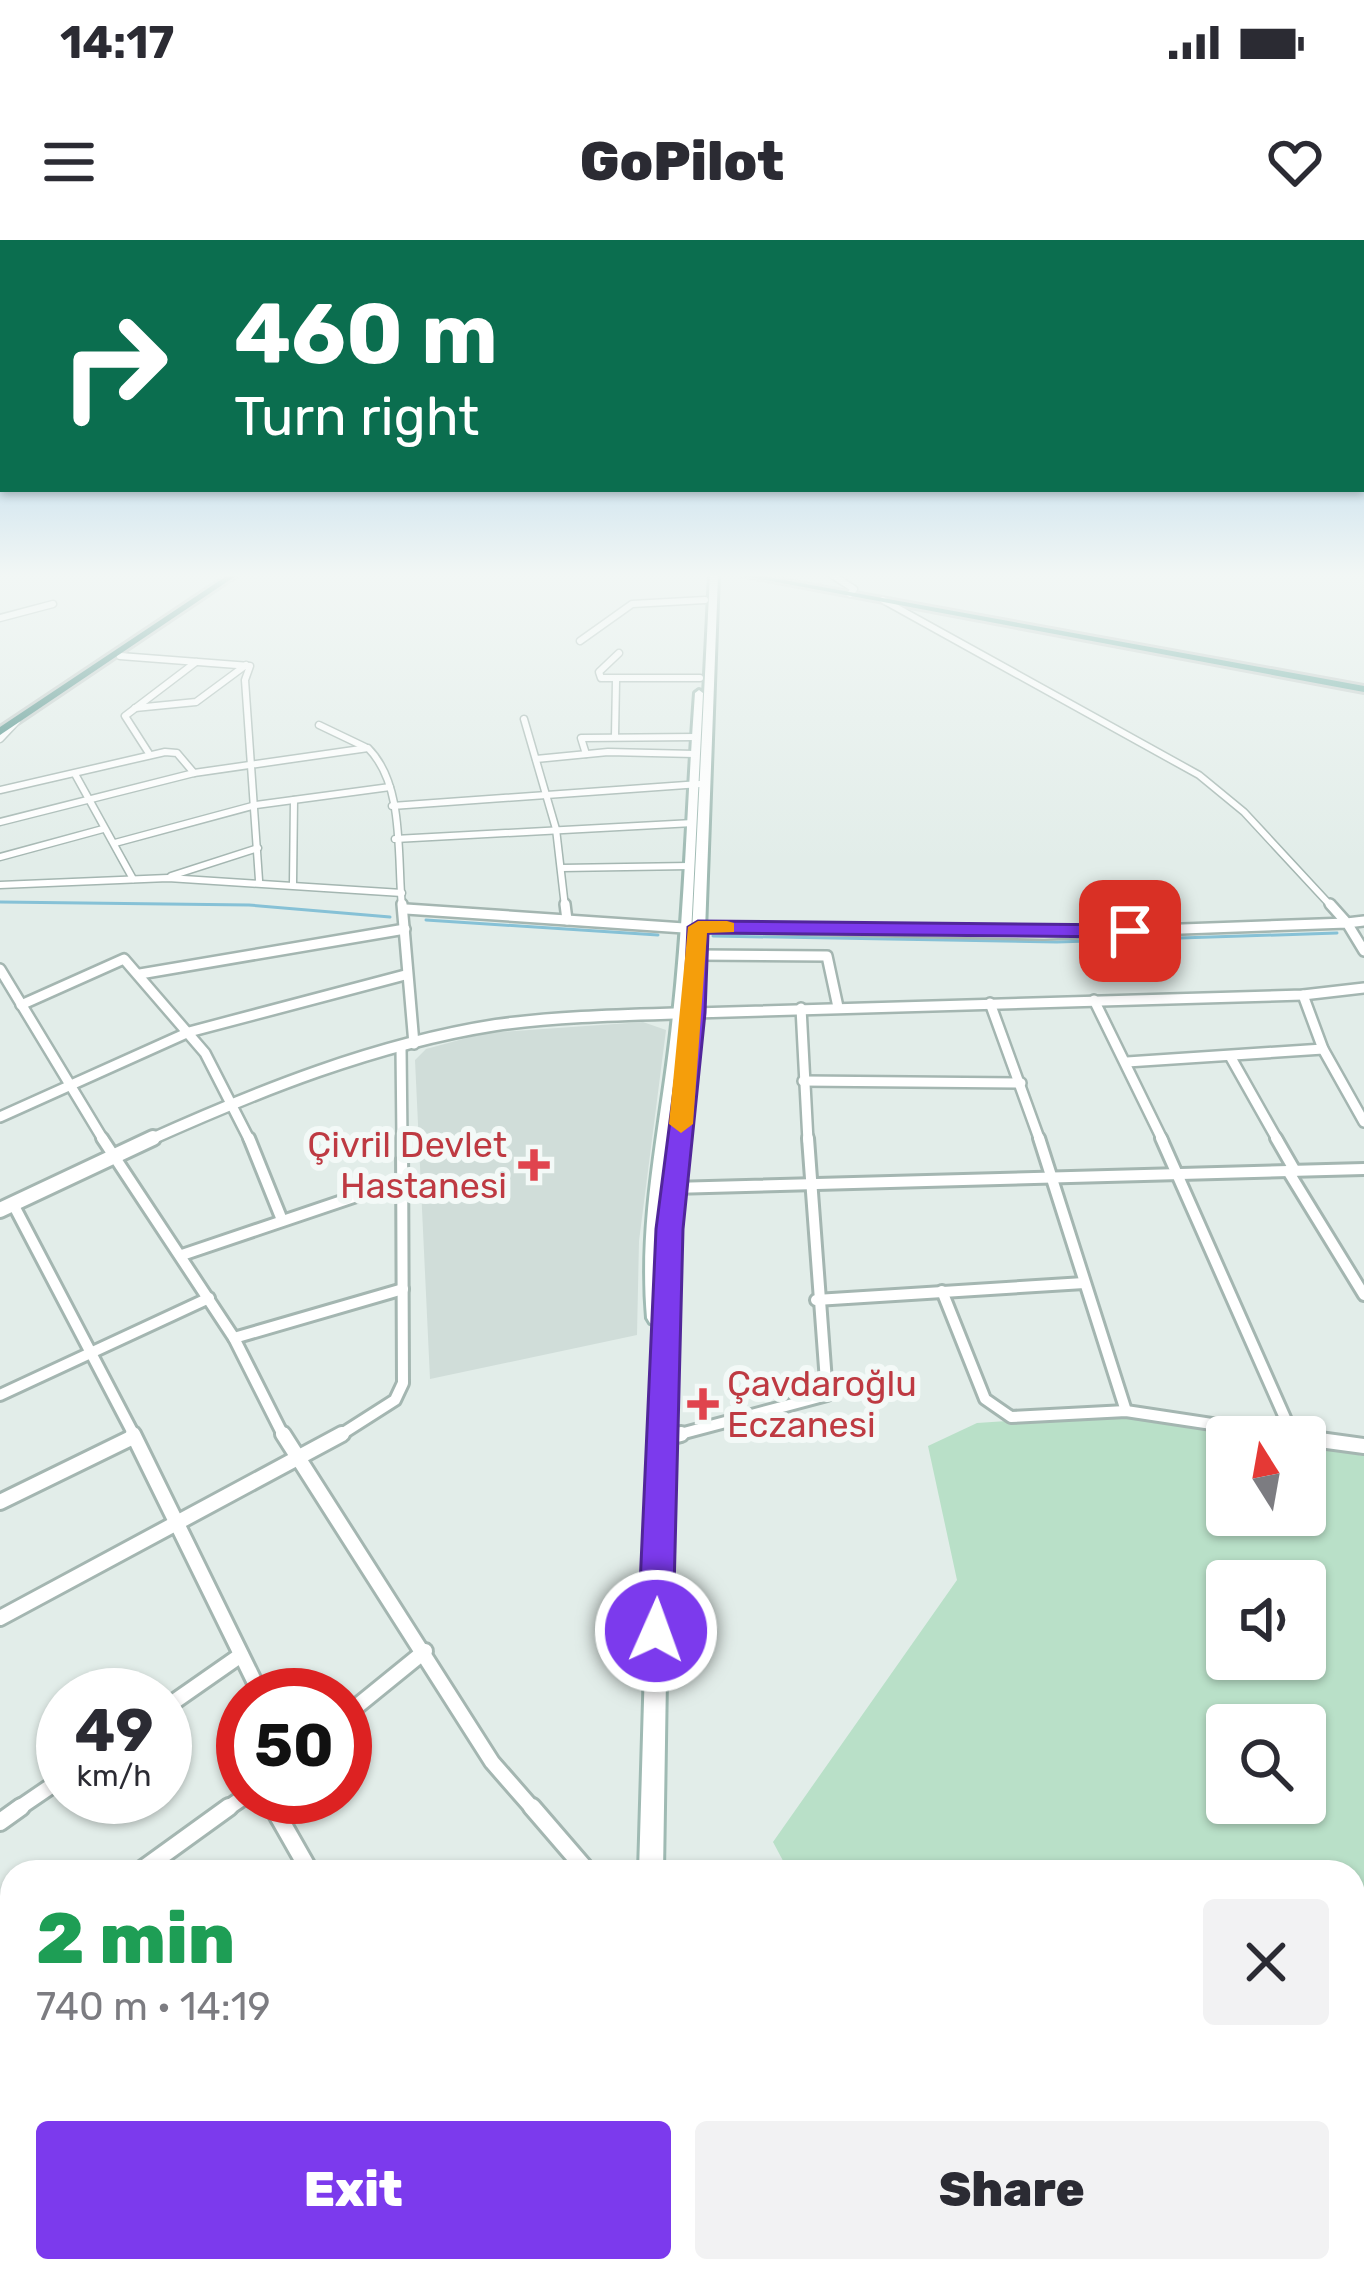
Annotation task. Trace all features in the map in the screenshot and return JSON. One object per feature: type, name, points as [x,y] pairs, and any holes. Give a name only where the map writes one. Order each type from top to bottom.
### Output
[{"type":"highway","points":[[0,721],[77,670]]},
{"type":"highway","points":[[0,735],[97,670]]},
{"type":"main road","points":[[662,1354],[651,1282],[657,1180],[698,955],[691,927],[690,866],[699,784],[695,754],[701,670]]},
{"type":"main road","points":[[650,1860],[662,1354],[707,670]]},
{"type":"main road","points":[[1263,670],[1364,689]]},
{"type":"street","points":[[150,755],[125,716],[185,670]]},
{"type":"street","points":[[135,708],[176,711],[195,706],[239,670]]},
{"type":"street","points":[[246,670],[260,880]]},
{"type":"street","points":[[601,670],[601,678],[616,681],[700,678]]},
{"type":"street","points":[[1010,670],[1199,775],[1244,812],[1360,937],[1364,951]]},
{"type":"street","points":[[615,736],[616,681]]},
{"type":"street","points":[[524,719],[556,829],[567,920]]},
{"type":"street","points":[[0,1618],[297,1462],[388,1407],[400,1392],[408,1046],[406,909],[385,765],[368,748],[319,724]]},
{"type":"street","points":[[586,754],[580,738],[696,737]]},
{"type":"street","points":[[0,822],[194,773],[368,748]]},
{"type":"street","points":[[0,790],[150,755],[177,753],[194,773]]},
{"type":"street","points":[[536,759],[695,754]]},
{"type":"street","points":[[75,774],[133,879]]},
{"type":"street","points":[[392,806],[545,791],[699,784]]},
{"type":"street","points":[[116,843],[256,805],[390,787]]},
{"type":"street","points":[[293,883],[294,800]]},
{"type":"street","points":[[395,839],[693,823]]},
{"type":"street","points":[[0,857],[103,829]]},
{"type":"street","points":[[168,878],[258,848]]},
{"type":"street","points":[[561,868],[690,866]]},
{"type":"street","points":[[0,885],[168,878],[260,880],[402,893]]},
{"type":"street","points":[[406,909],[691,927],[1044,934],[1364,921]]},
{"type":"street","points":[[140,974],[406,929]]},
{"type":"street","points":[[698,955],[827,956],[838,1007]]},
{"type":"street","points":[[21,1005],[124,959],[189,1032],[238,1104],[281,1220]]},
{"type":"street","points":[[0,969],[4,988],[21,1005],[68,1088],[234,1338],[297,1462],[425,1651],[492,1762],[578,1860]]},
{"type":"street","points":[[0,1117],[189,1032],[405,975]]},
{"type":"street","points":[[248,1668],[92,1351],[7,1207],[238,1104],[408,1046],[523,1022],[1364,988]]},
{"type":"street","points":[[1347,991],[1364,999]]},
{"type":"street","points":[[1303,994],[1323,1049],[1364,1122]]},
{"type":"street","points":[[1094,1000],[1179,1174],[1236,1315],[1289,1416]]},
{"type":"street","points":[[990,1003],[1054,1178],[1126,1411]]},
{"type":"street","points":[[660,1439],[827,1395],[815,1300],[801,1008]]},
{"type":"street","points":[[1126,1062],[1323,1049]]},
{"type":"street","points":[[1230,1056],[1364,1295]]},
{"type":"street","points":[[803,1081],[1021,1083]]},
{"type":"street","points":[[672,1187],[1364,1168]]},
{"type":"street","points":[[182,1255],[404,1180]]},
{"type":"street","points":[[815,1300],[1084,1283]]},
{"type":"street","points":[[234,1338],[403,1288]]},
{"type":"street","points":[[942,1291],[982,1393],[996,1410],[1011,1418],[1126,1411],[1206,1423]]},
{"type":"street","points":[[0,1395],[209,1298]]},
{"type":"street","points":[[0,1502],[133,1437]]},
{"type":"street","points":[[1326,1441],[1364,1446]]},
{"type":"street","points":[[372,1694],[425,1651]]},
{"type":"street","points":[[192,1689],[241,1655]]},
{"type":"street","points":[[0,1822],[36,1797]]},
{"type":"street","points":[[156,1860],[216,1817]]},
{"type":"street","points":[[282,1824],[303,1860]]},
{"type":"shaded area","name":"Çivril Devlet Hastanesi","points":[[643,1022],[666,1030],[639,1241],[637,1335],[430,1379],[415,1060],[426,1049],[485,1033]]},
{"type":"green space","points":[[1125,1413],[1206,1428],[1206,1536],[1326,1536],[1326,1449],[1364,1456],[1364,1860],[783,1860],[773,1842],[957,1580],[928,1446],[977,1423]]},
{"type":"waterway","points":[[0,902],[249,905],[390,917]]},
{"type":"waterway","points":[[426,920],[658,935]]},
{"type":"waterway","points":[[713,936],[1057,942],[1337,933]]},
{"type":"slow traffic","points":[[681,1124],[698,927],[727,927]]},
{"type":"place","name":"Çivril Devlet Hastanesi","points":[[534,1165]]},
{"type":"place","name":"Çavdaroğlu Eczanesi","points":[[703,1404]]},
{"type":"route","points":[[656,1631],[669,1229],[694,1013],[698,927],[1044,934],[1130,931]]}]
